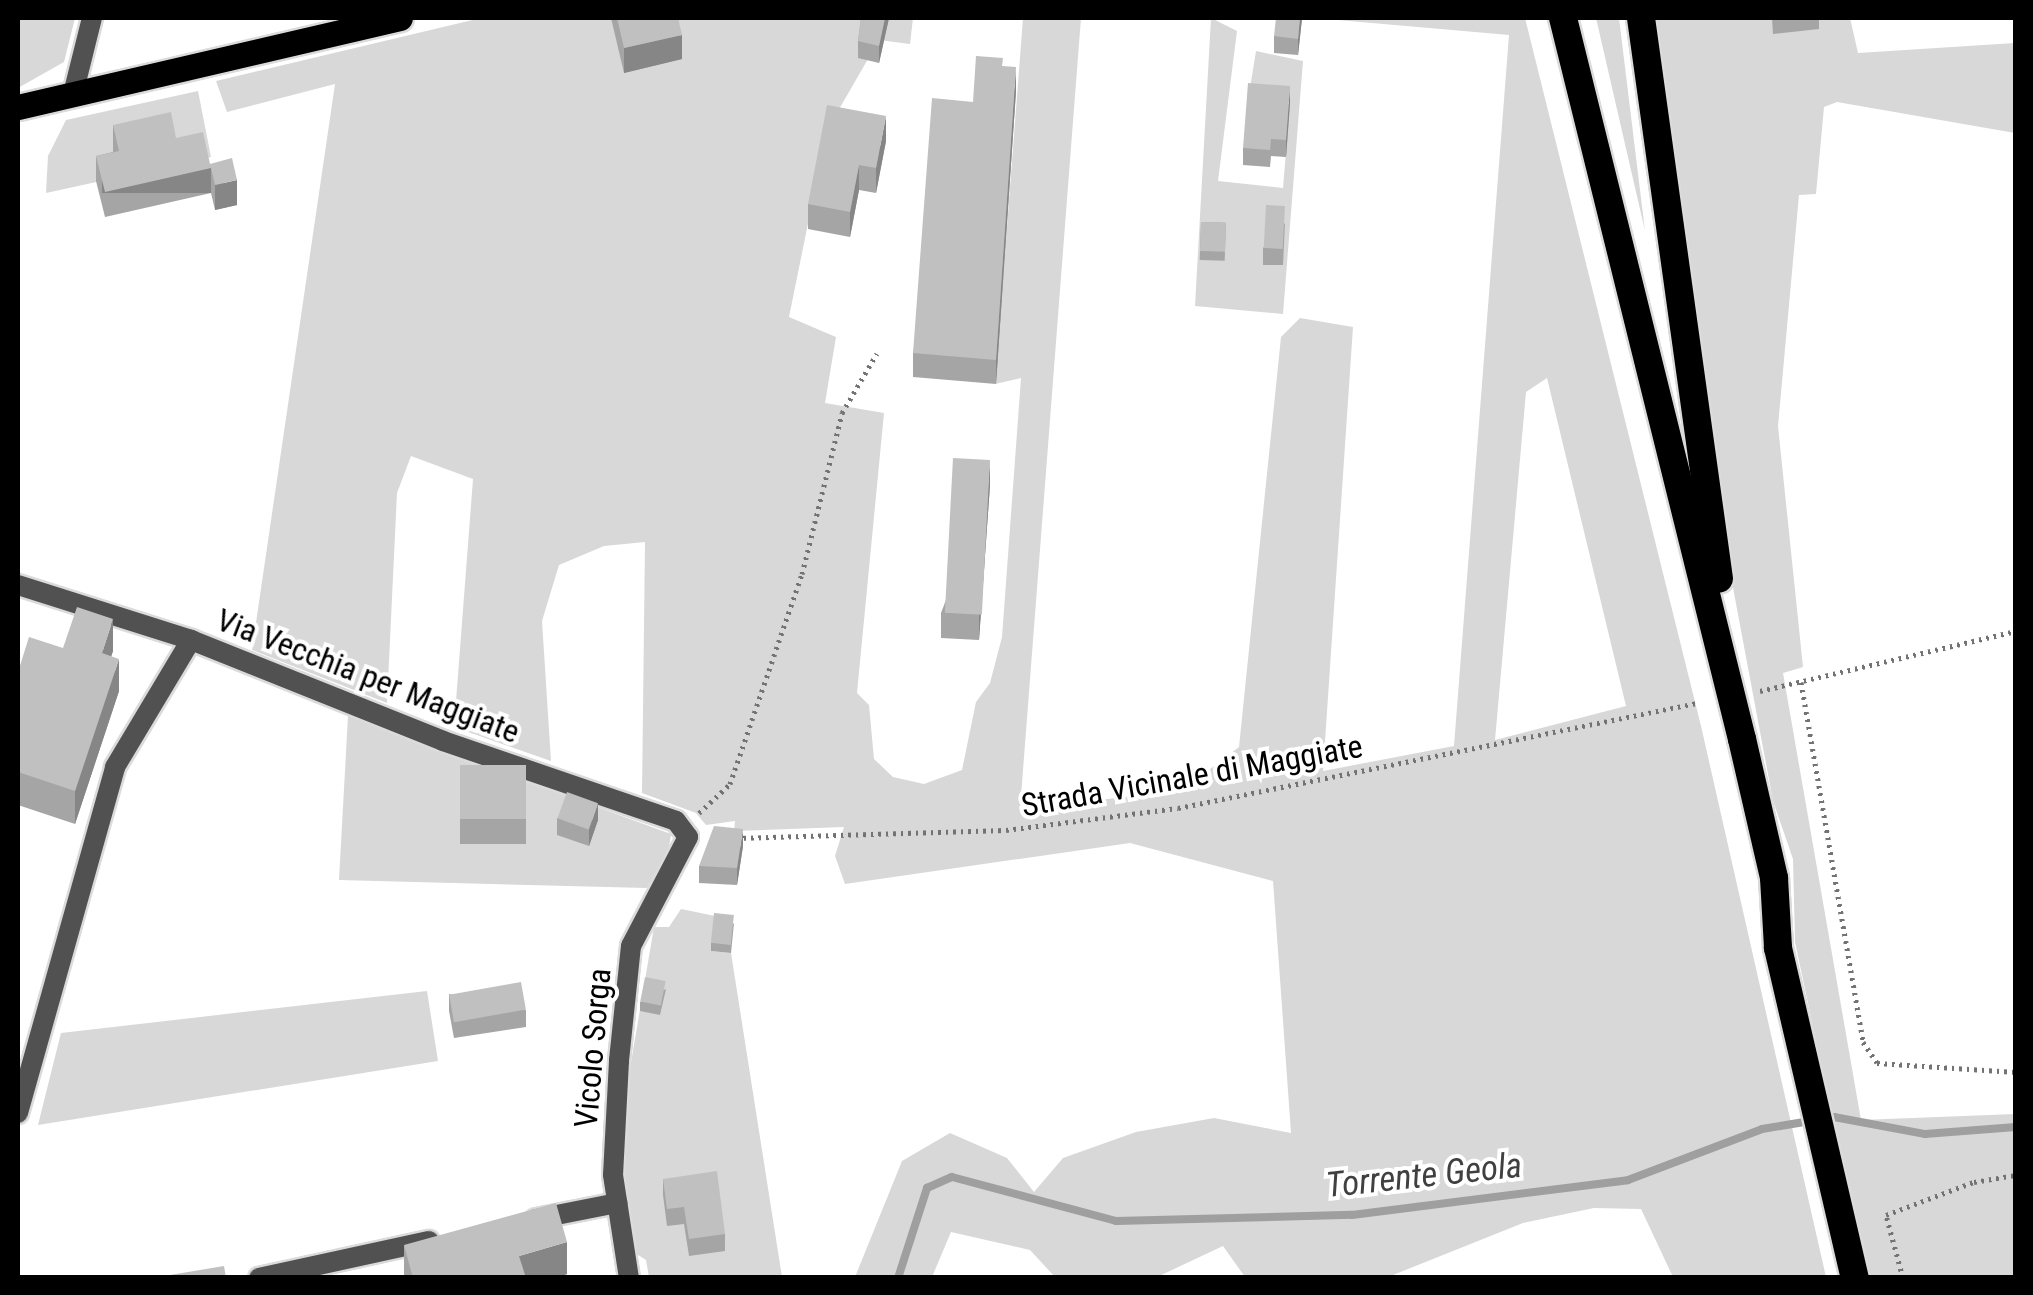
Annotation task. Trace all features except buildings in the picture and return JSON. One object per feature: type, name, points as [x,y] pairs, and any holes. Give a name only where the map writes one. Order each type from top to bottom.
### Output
[{"type":"highway","points":[[1563,18],[1742,738],[1774,878],[1778,948],[1855,1278]]},
{"type":"highway","points":[[1641,18],[1742,738]]},
{"type":"main road","points":[[18,107],[400,18]]},
{"type":"street","points":[[73,94],[92,18]]},
{"type":"street","name":"Via Vecchia per Maggiate","points":[[18,585],[191,640],[443,741],[676,821],[685,833]]},
{"type":"street","points":[[18,1113],[115,767],[191,640]]},
{"type":"street","name":"Vicolo Sorga","points":[[629,1278],[617,1204],[618,1061],[631,946],[681,862],[685,833]]},
{"type":"street","points":[[514,1224],[617,1204]]},
{"type":"street","points":[[259,1278],[446,1237]]},
{"type":"path","points":[[685,833],[730,784],[802,574],[842,413],[878,353]]},
{"type":"path","points":[[1760,691],[2016,631]]},
{"type":"path","points":[[1800,682],[1863,1042],[1877,1063],[2016,1072]]},
{"type":"path","name":"Strada Vicinale di Maggiate","points":[[685,833],[818,840],[1006,830],[1178,808],[1697,703]]},
{"type":"path","points":[[1904,1278],[1886,1216],[1974,1182],[2016,1176]]},
{"type":"shaded area","points":[[18,18],[75,18],[64,62],[18,88]]},
{"type":"shaded area","points":[[481,18],[913,18],[910,44],[879,40],[827,130],[789,317],[836,337],[825,403],[884,413],[857,693],[869,705],[874,759],[893,777],[924,784],[962,770],[976,702],[990,683],[1002,637],[1021,378],[995,384],[1023,18],[1081,18],[1020,809],[1142,795],[1197,779],[1239,747],[1281,337],[1300,318],[1353,327],[1323,771],[1454,746],[1509,35],[1315,18],[1525,18],[1701,726],[1826,1277],[1673,1277],[1641,1209],[1594,1208],[1523,1223],[1388,1277],[1245,1277],[1223,1246],[1157,1277],[1055,1277],[1030,1250],[951,1232],[932,1277],[855,1277],[902,1161],[950,1133],[1007,1158],[1034,1192],[1063,1158],[1136,1132],[1214,1118],[1291,1133],[1273,881],[1130,843],[845,884],[835,856],[844,827],[734,831],[735,821],[706,825],[696,813],[642,793],[645,542],[604,546],[559,565],[542,621],[551,761],[454,727],[473,479],[411,456],[397,493],[387,703],[252,650],[335,84],[227,112],[216,81]],"holes":[[[1547,378],[1626,706],[1495,740],[1526,392]]]},
{"type":"shaded area","points":[[1211,18],[1237,31],[1218,181],[1283,188],[1290,103],[1248,100],[1256,51],[1303,61],[1283,314],[1195,306]]},
{"type":"shaded area","points":[[1596,18],[1619,18],[1645,231]]},
{"type":"shaded area","points":[[1653,18],[1850,18],[1858,53],[2015,43],[2015,133],[1837,102],[1824,107],[1816,194],[1799,195],[1778,426],[1803,667],[1783,673],[1861,1120],[2015,1114],[2015,1277],[1866,1277],[1795,942],[1793,859],[1773,801],[1722,529]]},
{"type":"shaded area","points":[[198,91],[211,157],[46,193],[48,156],[66,120]]},
{"type":"shaded area","points":[[348,716],[671,834],[669,848],[647,888],[339,880]]},
{"type":"shaded area","points":[[681,909],[715,916],[711,951],[731,953],[782,1277],[649,1277],[646,1260],[635,1253],[624,1167],[628,1080],[654,927],[669,927]]},
{"type":"shaded area","points":[[427,991],[438,1061],[38,1125],[61,1033]]},
{"type":"waterway","name":"Torrente Geola","points":[[898,1278],[927,1188],[952,1177],[1116,1221],[1352,1215],[1628,1180],[1762,1129],[1834,1117],[1925,1134],[2016,1127]]}]
